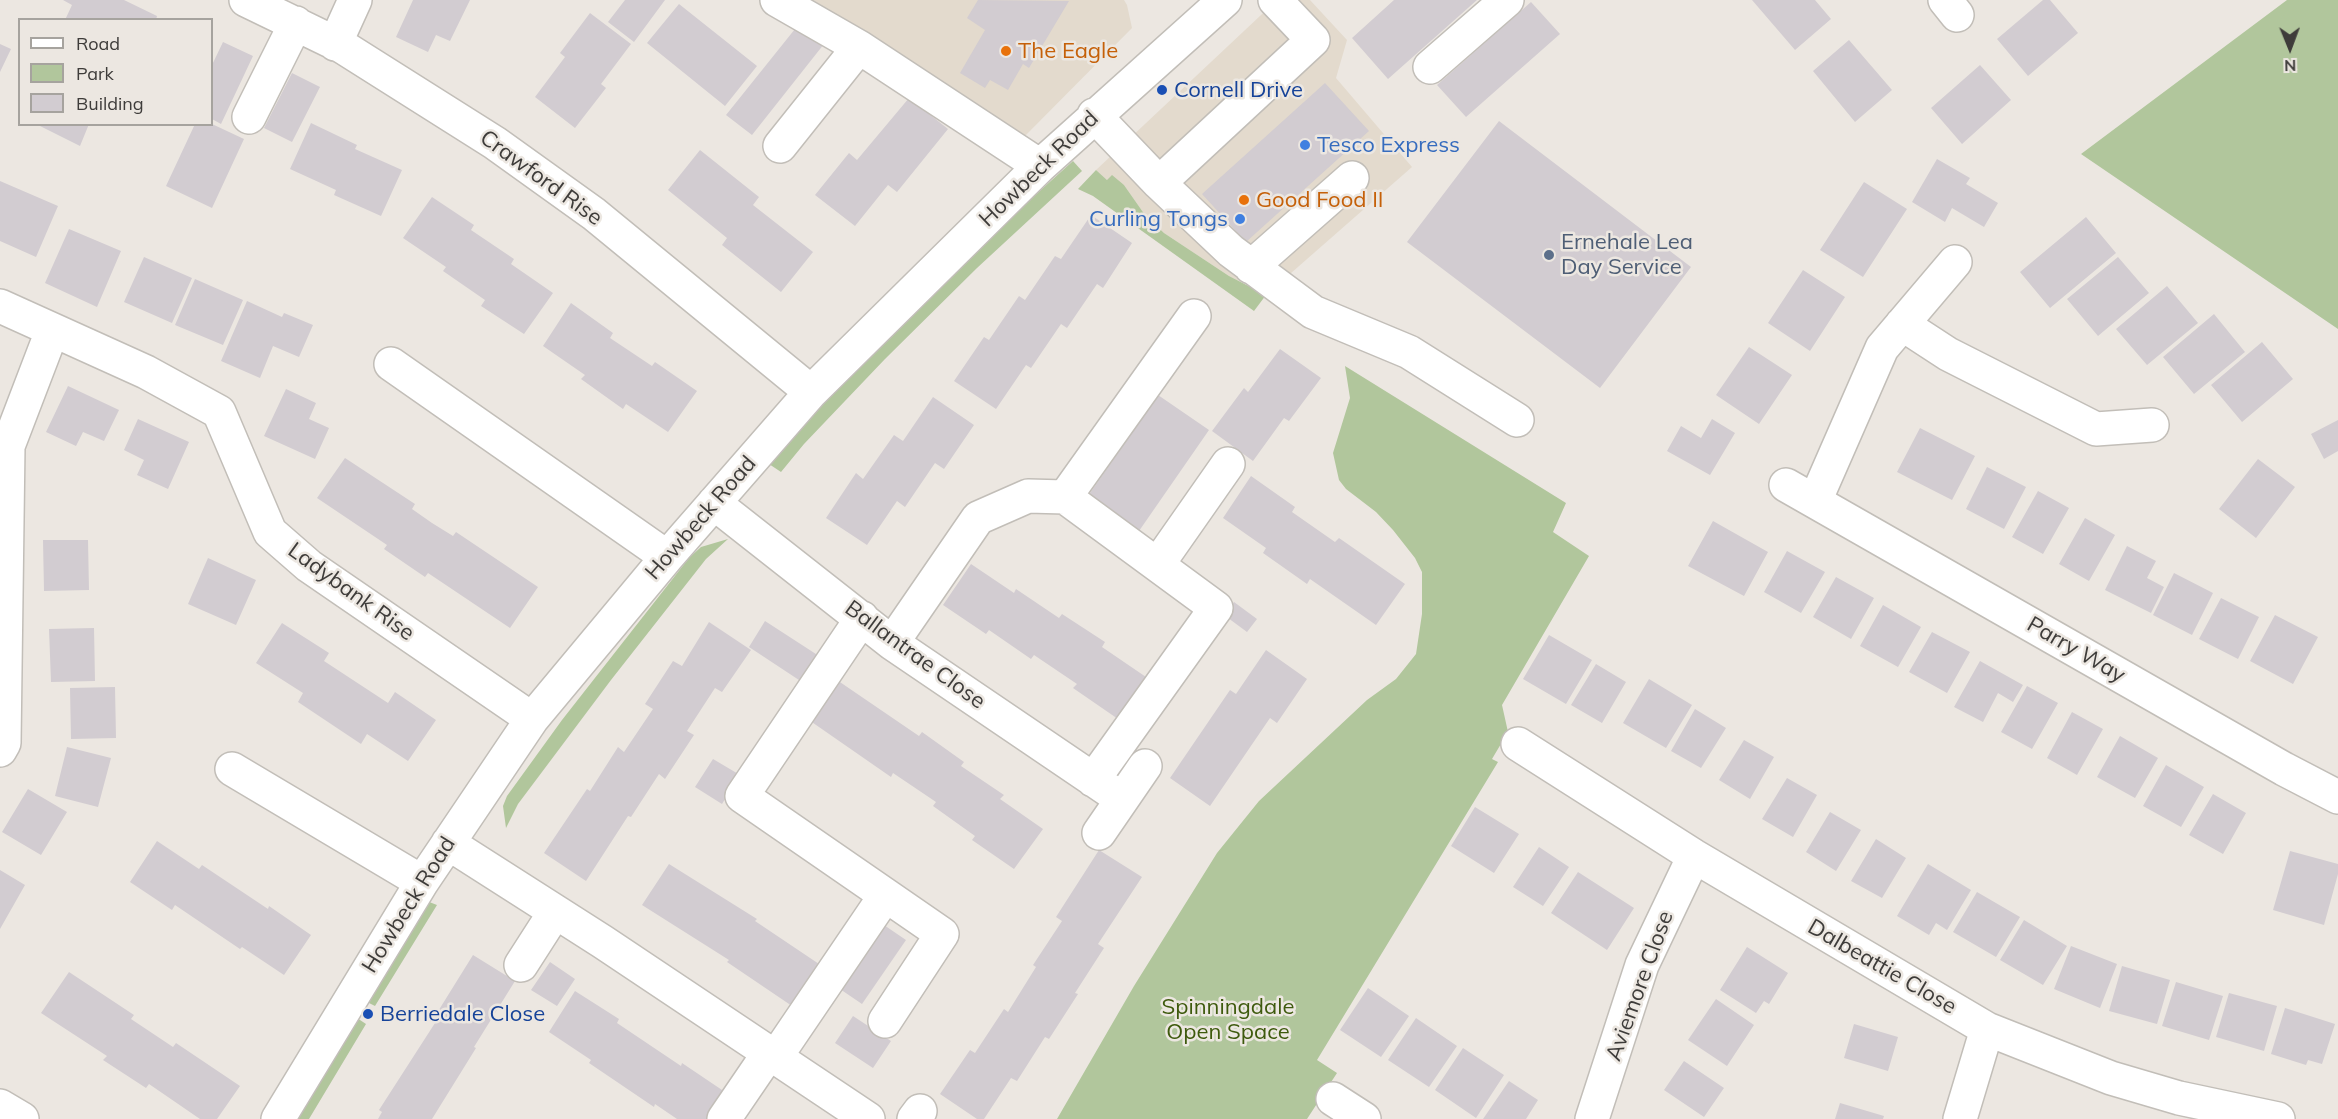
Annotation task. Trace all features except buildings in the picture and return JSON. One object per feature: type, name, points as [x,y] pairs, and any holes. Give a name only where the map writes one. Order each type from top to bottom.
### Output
[{"type":"street","name":"Crawford Rise","points":[[246,0],[296,23],[393,77],[495,143],[594,214],[811,392]]},
{"type":"street","points":[[335,44],[356,0]]},
{"type":"street","points":[[777,0],[859,47],[1040,166]]},
{"type":"street","points":[[1159,183],[1313,40],[1275,0]]},
{"type":"street","points":[[1430,67],[1507,0]]},
{"type":"street","name":"Howbeck Road","points":[[278,1119],[422,882],[532,719],[667,557],[811,392],[1204,6]]},
{"type":"street","points":[[249,117],[296,23]]},
{"type":"street","points":[[780,146],[859,47]]},
{"type":"street","points":[[1094,116],[1159,183],[1231,251],[1313,312],[1409,352],[1517,420]]},
{"type":"street","points":[[1251,267],[1352,178]]},
{"type":"street","points":[[1815,501],[1881,348],[1955,262]]},
{"type":"street","name":"Ladybank Rise","points":[[0,306],[146,372],[219,412],[270,532],[309,566],[532,719]]},
{"type":"street","points":[[1065,497],[1194,316]]},
{"type":"street","points":[[1902,324],[1947,354],[2096,429],[2152,425]]},
{"type":"street","points":[[0,750],[4,743],[8,446],[52,331]]},
{"type":"street","points":[[391,364],[667,557]]},
{"type":"street","points":[[1158,564],[1228,464]]},
{"type":"street","name":"Parry Way","points":[[1786,485],[2284,769],[2338,797]]},
{"type":"street","points":[[892,643],[978,518],[1028,496],[1065,497],[1216,608],[1093,780]]},
{"type":"street","name":"Ballantrae Close","points":[[714,503],[892,643],[1122,799]]},
{"type":"street","points":[[862,618],[742,796],[942,934],[885,1021]]},
{"type":"street","name":"Dalbeattie Close","points":[[1518,744],[1694,856],[1987,1029],[2111,1078],[2179,1098],[2278,1119]]},
{"type":"street","points":[[1100,833],[1145,766]]},
{"type":"street","points":[[232,769],[422,882]]},
{"type":"street","points":[[448,843],[772,1056],[828,1108],[868,1119]]},
{"type":"street","name":"Aviemore Close","points":[[1592,1119],[1642,965],[1694,856]]},
{"type":"street","points":[[724,1119],[772,1056],[885,896]]},
{"type":"street","points":[[521,965],[555,912]]},
{"type":"street","points":[[1960,1119],[1987,1029]]},
{"type":"street","points":[[1333,1099],[1364,1119]]},
{"type":"street","points":[[0,1106],[22,1119]]},
{"type":"shaded area","points":[[803,0],[1124,0],[1132,28],[1025,136]]},
{"type":"shaded area","points":[[1277,0],[1310,0],[1347,40],[1336,78],[1412,167],[1266,295],[1229,276],[1164,233],[1145,215],[1124,185],[1107,180],[1096,170]]},
{"type":"green space","points":[[2287,0],[2338,0],[2338,329],[2081,154]]},
{"type":"green space","points":[[1073,161],[1082,171],[977,268],[885,359],[804,444],[781,472],[769,464],[796,432],[972,252]]},
{"type":"green space","points":[[1096,170],[1107,180],[1112,175],[1124,185],[1145,215],[1164,233],[1229,276],[1266,295],[1254,311],[1093,196],[1078,189]]},
{"type":"green space","name":"Spinningdale Open Space","points":[[1345,366],[1566,503],[1553,532],[1589,556],[1502,705],[1508,732],[1492,759],[1498,762],[1317,1060],[1337,1073],[1307,1119],[1057,1119],[1134,986],[1217,853],[1259,801],[1367,700],[1396,679],[1416,654],[1422,614],[1422,572],[1415,558],[1393,530],[1376,512],[1346,489],[1339,480],[1333,453],[1350,398]]},
{"type":"green space","points":[[728,539],[706,559],[611,680],[518,804],[506,828],[503,806],[507,796],[562,720],[689,558],[701,547]]},
{"type":"green space","points":[[424,900],[437,905],[375,1006],[363,1000]]},
{"type":"green space","points":[[354,1016],[366,1024],[309,1119],[294,1119]]},
{"type":"place","name":"The Eagle","points":[[1006,51]]},
{"type":"place","name":"Cornell Drive","points":[[1162,90]]},
{"type":"place","name":"Tesco Express","points":[[1305,145]]},
{"type":"place","name":"Good Food II","points":[[1244,200]]},
{"type":"place","name":"Curling Tongs","points":[[1240,219]]},
{"type":"place","name":"Ernehale Lea Day Service","points":[[1549,255]]},
{"type":"place","name":"Berriedale Close","points":[[368,1014]]}]
